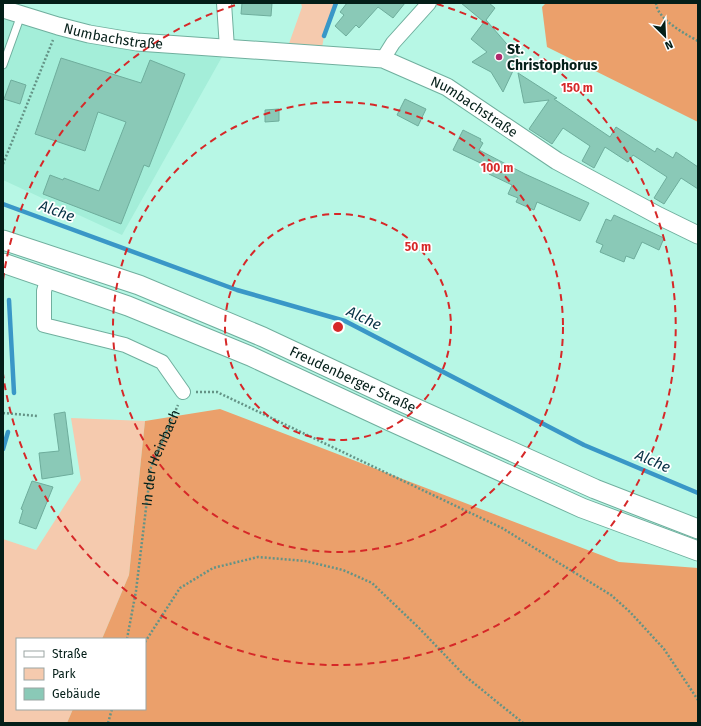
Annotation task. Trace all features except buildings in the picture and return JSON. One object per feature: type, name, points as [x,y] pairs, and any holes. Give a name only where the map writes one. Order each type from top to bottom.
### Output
[{"type":"main road","name":"Freudenberger Straße","points":[[3,240],[146,288],[263,337],[402,402],[595,489],[698,529]]},
{"type":"main road","name":"Freudenberger Straße","points":[[3,262],[128,306],[250,356],[582,508],[698,551]]},
{"type":"street","points":[[224,3],[227,48]]},
{"type":"street","points":[[383,59],[393,42],[429,3]]},
{"type":"street","name":"Numbachstraße","points":[[3,9],[89,34],[137,42],[383,59],[447,88],[557,162],[698,235]]},
{"type":"street","name":"In der Heinbach","points":[[48,277],[44,291],[44,325],[125,345],[162,362],[183,392]]},
{"type":"lane","points":[[3,65],[21,15]]},
{"type":"path","points":[[656,3],[656,8],[673,26],[698,41]]},
{"type":"path","points":[[3,164],[58,26]]},
{"type":"path","points":[[183,392],[217,392],[502,528],[611,595],[630,612],[664,649],[698,700]]},
{"type":"path","name":"In der Heinbach","points":[[127,638],[136,591],[151,467],[183,392]]},
{"type":"path","points":[[3,413],[38,416]]},
{"type":"path","points":[[146,640],[180,588],[213,568],[258,557],[305,561],[343,570],[372,583],[419,628],[465,676],[523,723]]},
{"type":"path","points":[[108,723],[112,710]]},
{"type":"shaded area","points":[[546,3],[698,3],[698,122],[547,47],[542,7]]},
{"type":"shaded area","points":[[3,9],[21,15],[227,48],[122,235],[3,180]]},
{"type":"shaded area","points":[[220,409],[619,562],[698,568],[698,723],[67,723],[73,710],[146,710],[146,638],[102,638],[129,575],[145,421]]},
{"type":"green space","points":[[301,3],[336,3],[324,36],[321,54],[286,52],[302,7]]},
{"type":"green space","points":[[71,418],[145,421],[129,575],[102,638],[16,638],[16,710],[73,710],[67,723],[3,723],[3,539],[36,550],[81,480]]},
{"type":"waterway","points":[[324,36],[336,3]]},
{"type":"waterway","name":"Alche","points":[[3,204],[237,290],[345,321],[584,445],[698,493]]},
{"type":"waterway","points":[[9,300],[14,393]]},
{"type":"waterway","points":[[3,449],[8,432]]},
{"type":"place","name":"St. Christophorus","points":[[499,57]]}]
